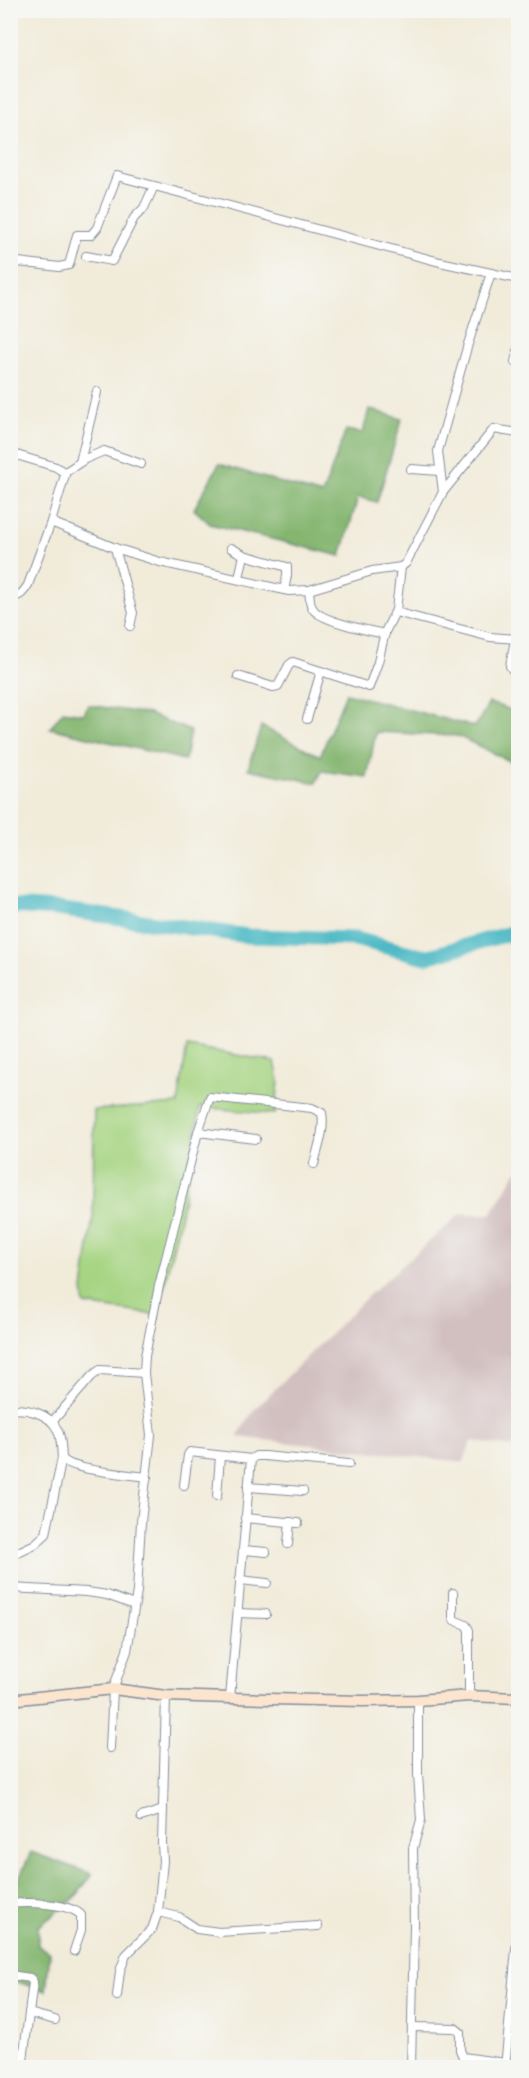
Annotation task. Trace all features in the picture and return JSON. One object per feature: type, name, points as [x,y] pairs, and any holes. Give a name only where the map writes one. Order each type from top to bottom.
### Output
[{"type":"street","points":[[10,261],[59,267],[69,265],[77,235],[92,235],[97,228],[117,176],[440,262],[519,279]]},
{"type":"street","points":[[86,256],[112,261],[134,218],[144,208],[154,186]]},
{"type":"street","points":[[444,492],[438,451],[491,273]]},
{"type":"street","points":[[515,362],[519,350]]},
{"type":"street","points":[[80,462],[97,392]]},
{"type":"street","points":[[51,522],[114,548],[160,562],[284,590],[298,592],[309,590],[372,571],[401,567],[406,563],[444,492],[494,429],[519,433]]},
{"type":"street","points":[[10,596],[18,597],[24,593],[28,585],[51,522],[64,473],[80,462],[107,451],[141,464]]},
{"type":"street","points":[[10,453],[56,466],[64,473]]},
{"type":"street","points":[[411,469],[440,471]]},
{"type":"street","points":[[114,548],[132,613],[130,626]]},
{"type":"street","points":[[231,548],[244,555],[287,567],[284,590]]},
{"type":"street","points":[[239,578],[244,555]]},
{"type":"street","points":[[238,676],[273,687],[280,684],[293,662],[369,687],[385,634],[396,610],[401,567]]},
{"type":"street","points":[[309,590],[311,605],[317,613],[342,624],[385,634]]},
{"type":"street","points":[[396,610],[416,619],[490,637],[517,640],[510,666],[516,675],[516,687]]},
{"type":"street","points":[[307,719],[321,671]]},
{"type":"street","points":[[110,1748],[113,1689],[128,1651],[137,1591],[138,1557],[151,1435],[144,1373],[145,1356],[159,1286],[198,1132],[210,1097],[312,1108],[321,1113],[323,1121],[321,1136],[314,1164]]},
{"type":"street","points":[[198,1132],[256,1139]]},
{"type":"street","points":[[52,1422],[92,1376],[100,1370],[144,1373]]},
{"type":"street","points":[[10,1410],[41,1414],[52,1422],[60,1436],[62,1458],[46,1534],[35,1544],[10,1556]]},
{"type":"street","points":[[184,1485],[189,1453],[251,1459],[264,1456],[349,1464]]},
{"type":"street","points":[[216,1496],[220,1456]]},
{"type":"street","points":[[62,1458],[68,1464],[88,1469],[147,1477]]},
{"type":"street","points":[[230,1698],[251,1459]]},
{"type":"street","points":[[248,1487],[303,1491]]},
{"type":"street","points":[[245,1518],[294,1523],[288,1544]]},
{"type":"street","points":[[243,1550],[266,1552]]},
{"type":"street","points":[[240,1580],[267,1583]]},
{"type":"street","points":[[10,1588],[87,1592],[107,1595],[134,1605]]},
{"type":"street","points":[[453,1593],[454,1620],[466,1625],[469,1630],[469,1696]]},
{"type":"street","points":[[238,1613],[266,1614]]},
{"type":"street","points":[[10,1700],[113,1689],[166,1695],[230,1698],[418,1700],[469,1696],[519,1698]]},
{"type":"street","points":[[117,1996],[120,1971],[126,1955],[152,1929],[158,1912],[163,1861],[166,1695]]},
{"type":"street","points":[[411,2067],[413,1848],[421,1820],[418,1774],[418,1700]]},
{"type":"street","points":[[141,1817],[163,1810]]},
{"type":"street","points":[[10,1904],[40,1904],[75,1909],[81,1915],[81,1930],[74,1951]]},
{"type":"street","points":[[158,1912],[179,1917],[204,1931],[318,1926]]},
{"type":"street","points":[[413,2027],[455,2028],[460,2032],[460,2050],[463,2057],[505,2066],[519,1928]]},
{"type":"street","points":[[10,1975],[33,1980],[22,2067]]},
{"type":"street","points":[[29,2013],[56,2020]]},
{"type":"shaded area","points":[[518,1169],[518,1448],[471,1441],[464,1462],[237,1437],[253,1411],[368,1296],[460,1214],[491,1214]]},
{"type":"green space","points":[[369,409],[402,419],[377,502],[358,497],[341,556],[210,524],[194,509],[219,464],[322,495],[346,430],[363,433]]},
{"type":"green space","points":[[346,693],[475,727],[489,703],[518,712],[518,765],[458,736],[376,732],[367,777],[322,771],[316,783],[248,769],[261,726],[320,756]]},
{"type":"green space","points":[[88,705],[149,714],[190,731],[185,760],[50,728],[63,711],[84,714]]},
{"type":"green space","points":[[187,1046],[275,1062],[279,1081],[275,1114],[200,1107],[181,1214],[157,1315],[85,1305],[83,1290],[93,1216],[94,1110],[178,1104]]},
{"type":"green space","points":[[31,1852],[92,1874],[75,1898],[38,1927],[38,1946],[50,1953],[46,1991],[11,1980],[11,1896]]},
{"type":"waterway","points":[[10,906],[57,909],[248,936],[355,939],[426,957],[518,931]]}]
